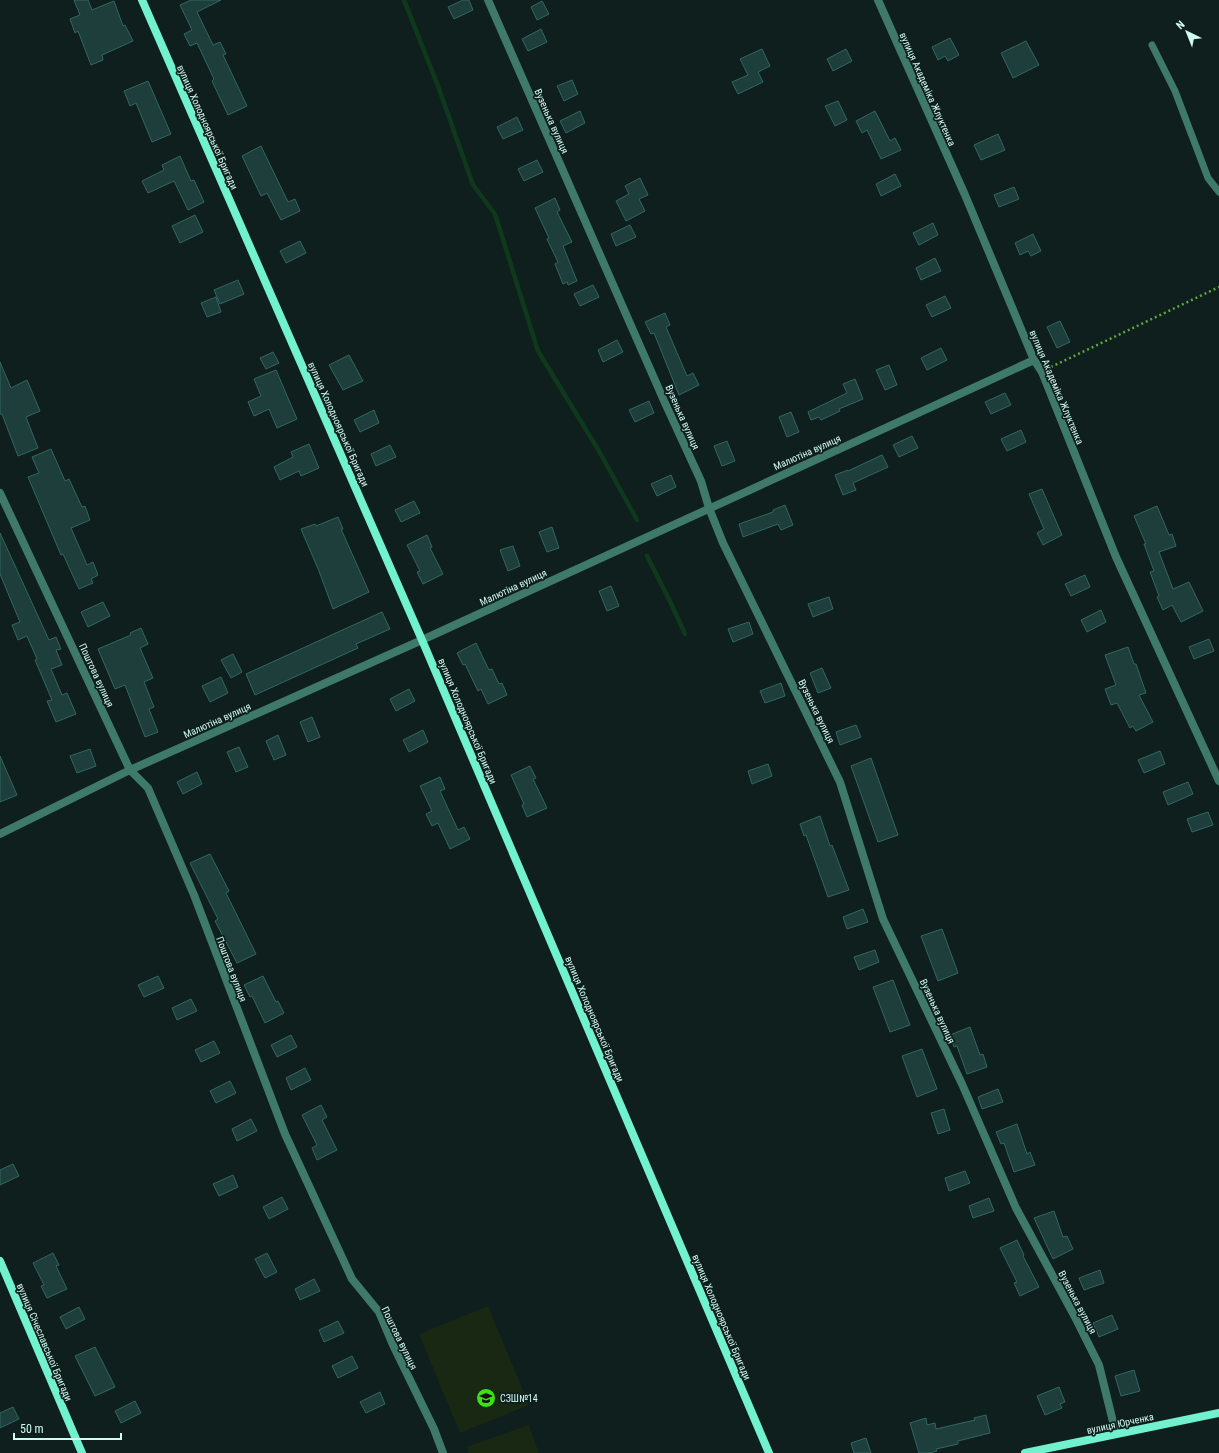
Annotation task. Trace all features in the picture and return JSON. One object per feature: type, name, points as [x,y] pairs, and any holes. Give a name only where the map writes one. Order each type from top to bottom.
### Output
[{"type":"street","name":"вулиця Холодноярської Бригади","points":[[142,0],[422,640],[769,1453]]},
{"type":"street","name":"Вузенька вулиця","points":[[488,0],[665,403],[701,481],[709,508],[723,543],[840,782],[883,919],[962,1084],[1016,1208],[1075,1317],[1099,1365],[1116,1434]]},
{"type":"street","name":"вулиця Академіка Жлуктенка","points":[[878,0],[965,195],[1034,360],[1042,372],[1116,557],[1219,781]]},
{"type":"street","name":"Малютіна вулиця","points":[[0,834],[130,770],[422,640],[1034,360]]},
{"type":"street","name":"Поштова вулиця","points":[[0,493],[130,770],[148,788],[188,880],[284,1134],[352,1279],[379,1312],[393,1345],[434,1429],[443,1453]]},
{"type":"street","name":"вулиця Січеславської Бригади","points":[[0,1261],[82,1453]]},
{"type":"street","name":"вулиця Юрченка","points":[[1025,1453],[1219,1413]]},
{"type":"lane","points":[[1152,45],[1175,91],[1208,178],[1219,192]]},
{"type":"path","points":[[1042,372],[1219,287]]},
{"type":"green space","points":[[488,1306],[529,1405],[460,1433],[419,1334]]},
{"type":"green space","points":[[529,1425],[539,1453],[469,1453],[466,1447]]},
{"type":"building","points":[[74,0],[88,0],[92,10],[114,1],[123,26],[125,25],[133,41],[102,55],[103,60],[91,65],[78,31],[75,33],[70,19],[80,15]]},
{"type":"building","points":[[191,0],[221,0],[197,12],[213,45],[220,42],[226,54],[223,55],[247,106],[228,115],[212,81],[214,79],[197,43],[190,46],[184,34],[192,30],[180,5]]},
{"type":"building","points":[[463,0],[469,0],[473,10],[454,19],[448,7]]},
{"type":"building","points":[[542,1],[549,14],[537,20],[531,7]]},
{"type":"building","points":[[541,29],[547,42],[528,51],[522,39]]},
{"type":"building","points":[[950,38],[959,55],[948,61],[945,56],[938,60],[932,47]]},
{"type":"building","points":[[1026,41],[1039,65],[1013,78],[1001,53]]},
{"type":"building","points":[[762,49],[770,66],[758,72],[763,82],[738,94],[732,82],[748,75],[740,59]]},
{"type":"building","points":[[846,49],[852,61],[833,71],[827,59]]},
{"type":"building","points":[[572,80],[578,94],[564,101],[557,86]]},
{"type":"building","points":[[148,81],[171,134],[152,142],[136,103],[130,106],[124,91]]},
{"type":"building","points":[[838,101],[847,120],[835,126],[825,106]]},
{"type":"building","points":[[580,111],[585,123],[566,133],[560,121]]},
{"type":"building","points":[[875,111],[890,141],[895,138],[901,150],[881,159],[867,130],[862,133],[856,121]]},
{"type":"building","points":[[517,117],[523,130],[503,139],[497,127]]},
{"type":"building","points":[[998,134],[1005,150],[981,160],[974,145]]},
{"type":"building","points":[[261,146],[288,202],[295,199],[300,211],[281,220],[267,193],[261,196],[242,156]]},
{"type":"building","points":[[180,156],[191,181],[194,180],[204,202],[188,210],[174,181],[148,193],[142,181],[164,170],[162,165]]},
{"type":"building","points":[[537,160],[543,172],[524,181],[518,169]]},
{"type":"building","points":[[895,174],[901,186],[881,196],[876,184]]},
{"type":"building","points":[[640,178],[648,195],[639,199],[645,211],[626,221],[616,201],[629,194],[625,186]]},
{"type":"building","points":[[1014,187],[1019,199],[999,207],[994,195]]},
{"type":"building","points":[[555,198],[560,210],[557,212],[572,242],[563,246],[577,281],[568,285],[567,282],[563,284],[555,264],[558,262],[535,208]]},
{"type":"building","points":[[195,215],[203,232],[180,243],[172,226]]},
{"type":"building","points":[[933,223],[938,235],[919,245],[913,233]]},
{"type":"building","points":[[630,225],[636,237],[616,246],[611,234]]},
{"type":"building","points":[[1033,234],[1041,251],[1031,256],[1028,251],[1020,255],[1015,243]]},
{"type":"building","points":[[300,241],[306,253],[286,263],[280,251]]},
{"type":"building","points":[[935,258],[941,271],[921,280],[916,268]]},
{"type":"building","points":[[238,280],[244,294],[220,304],[214,290]]},
{"type":"building","points":[[593,285],[599,297],[580,306],[574,294]]},
{"type":"building","points":[[945,296],[951,308],[932,317],[926,305]]},
{"type":"building","points":[[216,297],[221,312],[207,317],[201,303]]},
{"type":"building","points":[[665,313],[670,325],[666,327],[687,376],[693,373],[699,385],[679,395],[654,333],[651,334],[645,322]]},
{"type":"building","points":[[1060,321],[1070,342],[1057,348],[1047,327]]},
{"type":"building","points":[[617,340],[623,352],[603,362],[598,350]]},
{"type":"building","points":[[941,348],[947,360],[927,370],[921,358]]},
{"type":"building","points":[[273,352],[279,363],[266,369],[260,358]]},
{"type":"building","points":[[349,355],[363,381],[343,390],[329,365]]},
{"type":"building","points":[[0,362],[11,388],[27,380],[40,411],[26,417],[38,448],[18,456],[2,414],[0,414]]},
{"type":"building","points":[[889,365],[897,385],[885,390],[876,370]]},
{"type":"building","points":[[276,370],[297,419],[277,428],[269,409],[254,416],[248,402],[261,396],[254,379]]},
{"type":"building","points":[[855,379],[863,399],[839,409],[840,411],[821,420],[819,417],[811,420],[808,412],[847,393],[843,384]]},
{"type":"building","points":[[1005,393],[1011,405],[991,414],[985,402]]},
{"type":"building","points":[[649,401],[654,413],[635,422],[629,410]]},
{"type":"building","points":[[374,410],[379,423],[360,432],[354,420]]},
{"type":"building","points":[[791,412],[799,432],[787,437],[779,417]]},
{"type":"building","points":[[1021,430],[1026,442],[1007,451],[1001,439]]},
{"type":"building","points":[[912,436],[918,448],[899,457],[893,445]]},
{"type":"building","points":[[727,441],[735,461],[722,466],[714,446]]},
{"type":"building","points":[[309,444],[319,468],[301,476],[299,471],[280,480],[274,467],[293,457],[291,452]]},
{"type":"building","points":[[390,445],[396,457],[376,466],[371,454]]},
{"type":"building","points":[[51,449],[65,481],[69,479],[82,507],[85,506],[90,520],[71,528],[87,565],[93,562],[98,575],[91,579],[93,583],[79,589],[63,554],[61,555],[28,477],[39,473],[32,457]]},
{"type":"building","points":[[882,455],[888,467],[853,483],[856,490],[843,495],[835,475],[848,471]]},
{"type":"building","points":[[671,475],[676,487],[657,496],[651,484]]},
{"type":"building","points":[[1042,489],[1062,535],[1043,545],[1037,533],[1044,529],[1029,494]]},
{"type":"building","points":[[414,501],[420,513],[401,522],[395,510]]},
{"type":"building","points":[[785,505],[793,525],[781,530],[778,524],[743,537],[739,524],[773,512],[773,510]]},
{"type":"building","points":[[1157,506],[1169,535],[1172,534],[1176,546],[1159,552],[1173,589],[1189,582],[1203,611],[1181,622],[1172,605],[1163,610],[1157,597],[1159,596],[1150,572],[1154,571],[1144,544],[1146,544],[1134,516]]},
{"type":"building","points":[[338,517],[343,529],[341,529],[369,592],[333,609],[301,529],[315,524],[316,526]]},
{"type":"building","points":[[552,527],[559,548],[547,552],[539,532]]},
{"type":"building","points":[[0,533],[49,640],[56,637],[61,649],[56,650],[62,665],[51,669],[62,695],[67,693],[76,714],[56,722],[47,701],[52,700],[35,660],[37,659],[27,636],[18,640],[12,625],[20,622],[0,574]]},
{"type":"building","points":[[427,535],[432,547],[430,548],[443,574],[423,584],[417,572],[420,571],[407,545]]},
{"type":"building","points":[[513,546],[520,566],[508,571],[500,550]]},
{"type":"building","points":[[1085,575],[1090,587],[1071,596],[1065,584]]},
{"type":"building","points":[[611,586],[619,606],[607,611],[599,591]]},
{"type":"building","points":[[829,597],[833,609],[813,617],[808,604]]},
{"type":"building","points":[[103,602],[110,616],[88,627],[81,612]]},
{"type":"building","points":[[1101,610],[1106,622],[1087,632],[1081,620]]},
{"type":"building","points":[[382,612],[390,629],[356,644],[358,648],[255,695],[246,674]]},
{"type":"building","points":[[749,622],[753,634],[733,642],[728,629]]},
{"type":"building","points":[[141,628],[148,644],[140,648],[153,678],[144,682],[154,707],[149,709],[158,732],[145,737],[125,685],[115,689],[98,649],[131,635],[130,633]]},
{"type":"building","points":[[1209,639],[1214,651],[1194,659],[1189,647]]},
{"type":"building","points":[[476,643],[489,670],[492,669],[499,684],[502,683],[507,695],[488,704],[481,689],[478,691],[465,664],[463,665],[457,653]]},
{"type":"building","points":[[1128,647],[1134,664],[1136,664],[1146,693],[1139,695],[1153,722],[1136,731],[1133,726],[1130,728],[1117,703],[1111,705],[1105,689],[1116,685],[1105,655]]},
{"type":"building","points":[[233,654],[242,672],[231,678],[221,660]]},
{"type":"building","points":[[822,668],[831,688],[818,693],[810,673]]},
{"type":"building","points":[[221,677],[228,693],[210,702],[202,686]]},
{"type":"building","points":[[781,683],[785,696],[765,703],[760,691]]},
{"type":"building","points":[[409,689],[415,701],[396,711],[390,699]]},
{"type":"building","points":[[312,717],[320,737],[308,742],[300,722]]},
{"type":"building","points":[[856,725],[861,737],[840,745],[836,732]]},
{"type":"building","points":[[423,730],[428,742],[409,752],[403,740]]},
{"type":"building","points":[[278,735],[286,755],[274,760],[266,741]]},
{"type":"building","points":[[239,747],[248,767],[236,772],[227,752]]},
{"type":"building","points":[[90,749],[96,766],[77,773],[70,756]]},
{"type":"building","points":[[1160,751],[1165,764],[1144,773],[1138,760]]},
{"type":"building","points":[[0,756],[17,795],[0,802]]},
{"type":"building","points":[[871,758],[898,835],[878,842],[851,766]]},
{"type":"building","points":[[768,764],[772,776],[752,784],[748,771]]},
{"type":"building","points":[[530,766],[536,778],[533,779],[547,808],[527,817],[522,805],[524,804],[511,775]]},
{"type":"building","points":[[197,772],[202,784],[183,794],[177,782]]},
{"type":"building","points":[[440,777],[445,789],[440,791],[458,830],[464,827],[470,839],[450,849],[438,823],[432,826],[426,814],[432,811],[420,786]]},
{"type":"building","points":[[1188,782],[1193,794],[1168,805],[1163,792]]},
{"type":"building","points":[[1208,812],[1213,825],[1192,832],[1187,819]]},
{"type":"building","points":[[820,816],[830,846],[832,845],[849,890],[828,897],[806,835],[804,836],[800,824]]},
{"type":"building","points":[[210,854],[229,891],[226,893],[256,954],[237,963],[215,921],[218,919],[190,863]]},
{"type":"building","points":[[863,909],[868,922],[847,929],[843,917]]},
{"type":"building","points":[[942,929],[958,973],[938,981],[921,936]]},
{"type":"building","points":[[875,950],[879,962],[859,970],[854,957]]},
{"type":"building","points":[[158,976],[164,988],[144,997],[138,985]]},
{"type":"building","points":[[263,976],[276,1002],[278,1001],[284,1013],[265,1023],[252,996],[250,997],[244,985]]},
{"type":"building","points":[[893,980],[910,1025],[890,1032],[873,987]]},
{"type":"building","points":[[191,999],[197,1011],[177,1020],[172,1008]]},
{"type":"building","points":[[970,1027],[980,1055],[983,1054],[987,1067],[967,1074],[957,1046],[954,1047],[950,1035]]},
{"type":"building","points":[[291,1035],[297,1047],[277,1057],[271,1045]]},
{"type":"building","points":[[214,1041],[220,1053],[201,1062],[195,1050]]},
{"type":"building","points":[[922,1049],[937,1089],[917,1097],[902,1056]]},
{"type":"building","points":[[305,1068],[311,1080],[291,1090],[286,1078]]},
{"type":"building","points":[[230,1081],[236,1093],[216,1103],[210,1091]]},
{"type":"building","points":[[998,1089],[1003,1102],[982,1109],[978,1097]]},
{"type":"building","points":[[321,1105],[327,1117],[322,1120],[337,1150],[317,1160],[312,1148],[317,1145],[302,1115]]},
{"type":"building","points":[[944,1109],[950,1130],[938,1134],[931,1113]]},
{"type":"building","points":[[251,1119],[257,1131],[237,1141],[232,1129]]},
{"type":"building","points":[[1017,1124],[1027,1154],[1030,1152],[1035,1165],[1014,1172],[1004,1143],[1001,1144],[996,1132]]},
{"type":"building","points":[[13,1164],[19,1176],[0,1185],[0,1170]]},
{"type":"building","points":[[965,1171],[970,1183],[949,1191],[945,1178]]},
{"type":"building","points":[[233,1175],[238,1187],[219,1196],[213,1184]]},
{"type":"building","points":[[282,1197],[288,1209],[269,1219],[263,1207]]},
{"type":"building","points":[[989,1198],[994,1211],[973,1218],[969,1206]]},
{"type":"building","points":[[1054,1211],[1063,1237],[1067,1236],[1073,1249],[1053,1259],[1034,1218]]},
{"type":"building","points":[[1017,1240],[1024,1255],[1023,1256],[1039,1287],[1020,1296],[1014,1283],[1017,1282],[1000,1248]]},
{"type":"building","points":[[53,1253],[59,1265],[56,1266],[67,1289],[47,1298],[41,1286],[44,1285],[33,1263]]},
{"type":"building","points":[[267,1253],[277,1272],[265,1278],[255,1259]]},
{"type":"building","points":[[1100,1270],[1104,1283],[1084,1290],[1079,1278]]},
{"type":"building","points":[[314,1279],[320,1291],[300,1300],[295,1289]]},
{"type":"building","points":[[79,1307],[85,1319],[66,1329],[60,1317]]},
{"type":"building","points":[[1112,1315],[1118,1329],[1099,1337],[1093,1323]]},
{"type":"building","points":[[338,1321],[344,1333],[324,1342],[319,1330]]},
{"type":"building","points":[[95,1347],[115,1387],[95,1396],[75,1356]]},
{"type":"building","points":[[352,1356],[358,1368],[338,1378],[332,1366]]},
{"type":"building","points":[[1134,1370],[1140,1391],[1121,1396],[1115,1376]]},
{"type":"building","points":[[1059,1387],[1065,1402],[1060,1404],[1062,1408],[1045,1415],[1037,1396]]},
{"type":"building","points":[[380,1392],[385,1404],[366,1413],[360,1402]]},
{"type":"building","points":[[135,1401],[141,1413],[121,1423],[115,1411]]},
{"type":"building","points":[[13,1407],[19,1419],[0,1428],[0,1413]]},
{"type":"building","points":[[986,1415],[990,1433],[958,1441],[958,1444],[936,1449],[937,1451],[930,1453],[919,1453],[910,1423],[926,1418],[927,1425],[935,1423],[936,1429],[975,1420],[974,1418]]},
{"type":"building","points":[[866,1438],[871,1453],[854,1453],[851,1443]]},
{"type":"waterway","points":[[404,0],[438,86],[473,185],[495,214],[538,351],[599,451],[637,520]]},
{"type":"waterway","points":[[647,556],[685,634]]},
{"type":"place","name":"СЗШ№14","points":[[486,1398]]}]
